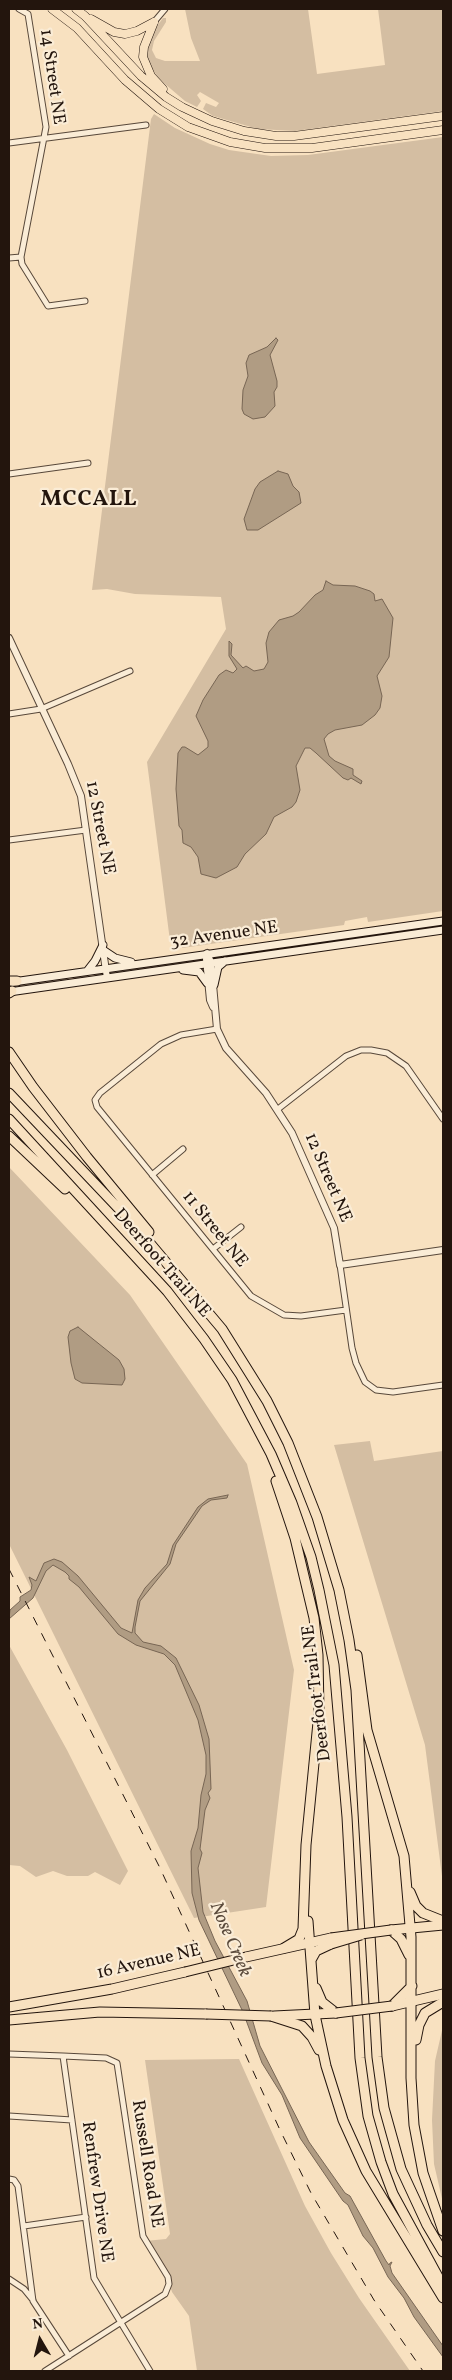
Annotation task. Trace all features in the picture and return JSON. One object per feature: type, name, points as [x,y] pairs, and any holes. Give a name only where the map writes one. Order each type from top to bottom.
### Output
[{"type":"highway","points":[[9,1048],[22,1070]]},
{"type":"highway","points":[[9,1052],[203,1304]]},
{"type":"highway","name":"Deerfoot Trail NE","points":[[9,1093],[138,1229],[203,1304],[252,1376],[276,1421],[302,1478],[329,1554],[353,1662],[360,1734],[377,2057],[386,2119],[401,2169],[427,2225],[443,2252]]},
{"type":"highway","name":"Deerfoot Trail NE","points":[[9,1120],[167,1291],[232,1380],[271,1454],[311,1557],[327,1624],[334,1665],[347,1817],[360,2058],[368,2116],[381,2162],[393,2194],[443,2286]]},
{"type":"highway","points":[[9,1136],[70,1194],[84,1201]]},
{"type":"highway","points":[[252,1418],[279,1488],[295,1538],[314,1618],[318,1655],[319,1712],[302,1932],[296,1941],[284,1948]]},
{"type":"highway","points":[[276,1421],[290,1438],[328,1534],[361,1674],[367,1730],[398,1831],[408,1886],[412,1986],[411,2078],[413,2110],[423,2173],[443,2230]]},
{"type":"highway","points":[[305,1874],[315,2015],[326,2066],[343,2120],[366,2171],[443,2298]]},
{"type":"highway","points":[[408,1886],[416,1906],[423,1913],[443,1921]]},
{"type":"highway","points":[[311,1961],[316,1951],[331,1941],[391,1930],[443,1925]]},
{"type":"highway","points":[[391,1930],[401,1939],[411,1960]]},
{"type":"highway","name":"16 Avenue NE","points":[[9,2007],[112,1989],[310,1942],[331,1941]]},
{"type":"highway","points":[[313,1981],[322,2002],[336,2013]]},
{"type":"highway","points":[[392,2006],[412,1986]]},
{"type":"highway","name":"16 Avenue NE","points":[[9,2020],[100,2012],[271,2016],[315,2015],[392,2006],[443,1994]]},
{"type":"highway","points":[[413,2110],[418,2029],[425,2013],[443,2002]]},
{"type":"highway","points":[[271,2016],[295,2023],[307,2030],[316,2043],[326,2066]]},
{"type":"main road","points":[[52,9],[77,28],[125,80],[159,109],[188,127],[230,142],[265,148],[312,148],[443,130]]},
{"type":"main road","points":[[76,9],[114,32],[125,34],[137,31],[154,22]]},
{"type":"main road","points":[[85,16],[141,76],[182,107],[228,127],[276,136],[314,134],[443,116]]},
{"type":"main road","points":[[154,22],[144,47],[146,66],[157,83],[182,107]]},
{"type":"main road","name":"32 Avenue NE","points":[[11,987],[106,967],[443,921]]},
{"type":"main road","name":"32 Avenue NE","points":[[11,987],[107,978],[443,930]]},
{"type":"main road","points":[[88,970],[103,947],[115,958],[138,963]]},
{"type":"main road","points":[[162,970],[195,971],[203,975],[210,984],[218,968],[226,961]]},
{"type":"street","name":"14 Street NE","points":[[18,9],[28,14],[46,127],[21,257]]},
{"type":"street","points":[[154,22],[165,9]]},
{"type":"street","points":[[9,143],[146,125]]},
{"type":"street","points":[[9,258],[21,257],[22,264],[48,306],[85,301]]},
{"type":"street","points":[[9,474],[88,463]]},
{"type":"street","name":"12 Street NE","points":[[9,638],[81,796],[107,978]]},
{"type":"street","points":[[9,714],[41,709],[130,671]]},
{"type":"street","points":[[9,840],[86,830]]},
{"type":"street","name":"12 Street NE","points":[[207,953],[210,1000],[217,1029],[226,1048],[278,1109],[334,1228],[352,1348],[356,1363],[365,1382],[376,1390],[393,1392],[443,1385]]},
{"type":"street","name":"11 Street NE","points":[[217,1029],[181,1035],[161,1044],[100,1093],[95,1100],[101,1113],[251,1296],[272,1310],[284,1314],[299,1316],[346,1310]]},
{"type":"street","points":[[278,1109],[346,1056],[361,1050],[372,1050],[387,1053],[406,1066],[443,1119]]},
{"type":"street","points":[[152,1175],[183,1149]]},
{"type":"street","points":[[213,1249],[241,1227]]},
{"type":"street","points":[[340,1265],[443,1250]]},
{"type":"street","points":[[9,2054],[63,2056]]},
{"type":"street","name":"Renfrew Drive NE","points":[[63,2056],[94,2278],[152,2371]]},
{"type":"street","name":"Russell Road NE","points":[[63,2056],[106,2058],[117,2063],[143,2236],[169,2282],[165,2294],[121,2322]]},
{"type":"street","points":[[9,2116],[72,2120]]},
{"type":"street","points":[[9,2179],[14,2180],[18,2186],[34,2301]]},
{"type":"street","points":[[24,2226],[86,2217]]},
{"type":"street","points":[[9,2279],[24,2289],[34,2301],[69,2356]]},
{"type":"street","points":[[45,2371],[121,2322]]},
{"type":"shaded area","points":[[185,9],[308,9],[317,74],[385,65],[378,9],[443,9],[443,111],[295,131],[258,129],[213,116],[203,109],[206,103],[216,107],[219,103],[200,92],[197,95],[201,101],[197,107],[185,101],[158,78],[147,60],[146,41],[163,18],[166,18],[166,22],[154,41],[152,50],[156,58],[165,61],[200,61],[191,38]]},
{"type":"shaded area","points":[[154,114],[175,128],[210,144],[229,150],[271,156],[308,155],[443,137],[443,911],[368,922],[367,917],[345,921],[344,925],[182,948],[182,940],[170,941],[147,762],[226,629],[221,597],[135,594],[107,589],[92,590],[151,119]]},
{"type":"shaded area","points":[[276,338],[278,340],[270,355],[277,381],[277,387],[274,392],[275,406],[265,417],[253,419],[244,414],[242,409],[243,390],[248,376],[246,363],[249,355],[267,347]]},
{"type":"shaded area","points":[[278,471],[288,474],[293,486],[299,492],[301,503],[258,530],[247,530],[244,519],[255,489],[260,482]]},
{"type":"shaded area","points":[[326,581],[333,585],[355,586],[370,591],[374,594],[375,601],[382,599],[393,618],[389,657],[377,676],[382,696],[380,708],[375,715],[362,725],[335,730],[324,739],[329,756],[335,761],[353,769],[353,775],[362,781],[361,784],[351,778],[348,780],[343,778],[310,748],[305,748],[296,766],[300,790],[292,807],[274,817],[266,834],[245,854],[237,867],[216,878],[201,874],[198,857],[191,847],[183,843],[182,830],[179,826],[176,789],[178,753],[182,747],[185,747],[198,755],[208,747],[208,741],[196,716],[203,700],[219,675],[226,670],[233,673],[237,669],[229,656],[229,641],[232,644],[231,655],[243,668],[246,666],[254,671],[264,669],[268,662],[266,643],[269,632],[279,620],[299,612],[315,595],[323,590]]},
{"type":"shaded area","points":[[9,1167],[130,1295],[247,1464],[294,1670],[266,1907],[194,1918],[9,1544]]},
{"type":"shaded area","points":[[78,1327],[119,1360],[124,1369],[125,1379],[122,1385],[82,1383],[75,1379],[68,1337],[70,1331]]},
{"type":"shaded area","points":[[370,1441],[374,1461],[443,1451],[443,1884],[425,1745],[334,1445]]},
{"type":"shaded area","points":[[228,1495],[227,1498],[211,1500],[202,1506],[176,1544],[170,1564],[140,1601],[135,1627],[135,1633],[143,1642],[161,1646],[176,1658],[199,1705],[209,1739],[211,1789],[208,1793],[210,1798],[205,1810],[200,1849],[202,1853],[198,1868],[203,1912],[215,1941],[247,2001],[260,2046],[309,2142],[345,2193],[350,2196],[386,2261],[389,2265],[392,2262],[390,2266],[392,2273],[443,2346],[443,2357],[388,2277],[373,2248],[363,2236],[348,2205],[343,2201],[300,2138],[282,2095],[262,2063],[243,2012],[199,1920],[192,1893],[191,1851],[198,1828],[201,1795],[206,1774],[206,1755],[198,1720],[175,1665],[164,1654],[136,1645],[118,1634],[79,1587],[69,1579],[69,1576],[53,1565],[46,1571],[33,1598],[9,1619],[10,1610],[20,1601],[20,1597],[31,1590],[32,1585],[29,1577],[36,1581],[44,1563],[54,1559],[62,1562],[78,1576],[121,1628],[132,1633],[138,1600],[145,1588],[167,1564],[173,1545],[198,1507],[208,1499]]},
{"type":"shaded area","points":[[9,1645],[67,1750],[128,1871],[120,1885],[95,1872],[88,1876],[67,1876],[53,1871],[36,1877],[20,1866],[9,1865]]},
{"type":"shaded area","points":[[443,2026],[443,2203],[434,2164],[432,2120],[435,2061]]},
{"type":"shaded area","points":[[239,2059],[305,2206],[359,2298],[410,2371],[197,2371],[189,2316],[172,2292],[169,2282],[145,2241],[166,2239],[170,2234],[145,2060]]},
{"type":"railway","points":[[9,1569],[160,1868],[280,2130],[311,2193],[374,2300],[423,2371]]},
{"type":"district","name":"MCCALL","points":[[89,501]]},
{"type":"water label","name":"Nose Creek","points":[[229,1940]]}]
